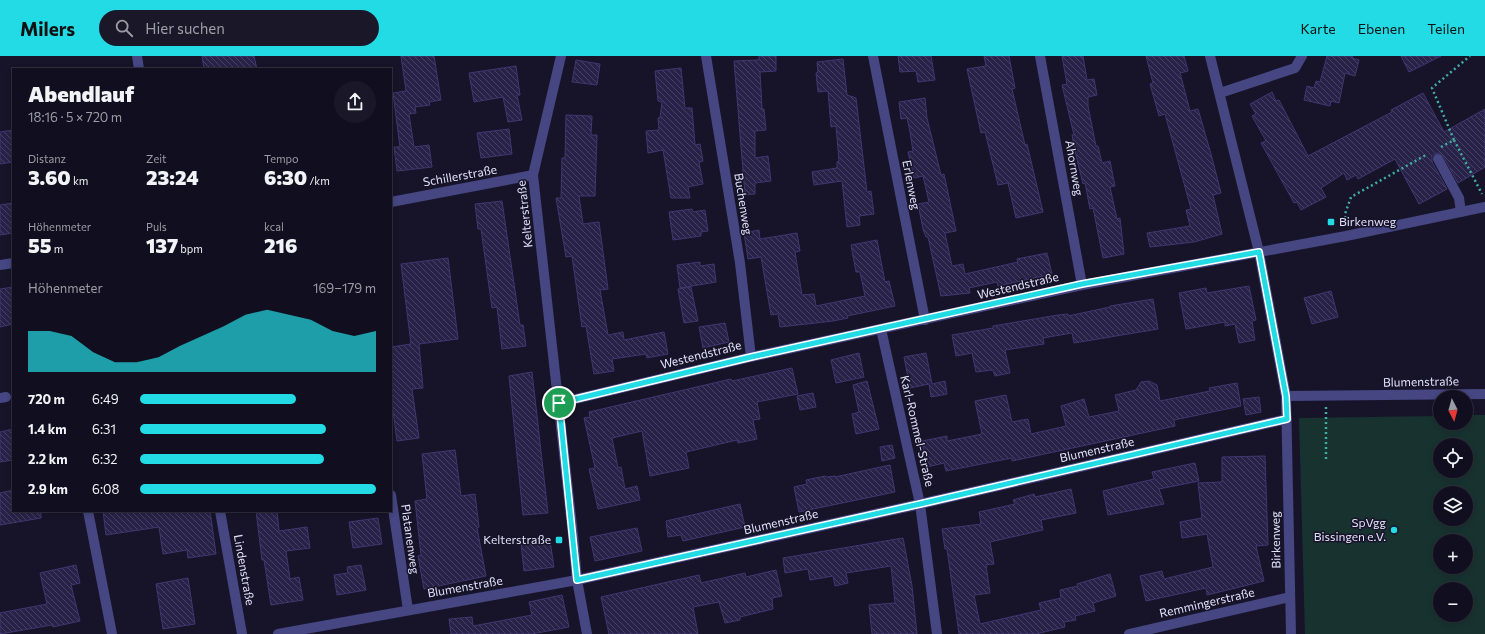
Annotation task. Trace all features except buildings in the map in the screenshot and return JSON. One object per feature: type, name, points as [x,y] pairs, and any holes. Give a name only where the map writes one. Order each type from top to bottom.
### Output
[{"type":"street","points":[[137,56],[139,68]]},
{"type":"street","name":"Kelterstraße","points":[[561,56],[533,175],[559,403],[577,580],[587,634]]},
{"type":"street","name":"Buchenweg","points":[[706,56],[740,263],[751,357]]},
{"type":"street","name":"Erlenweg","points":[[873,56],[925,320]]},
{"type":"street","name":"Ahornweg","points":[[1040,56],[1082,284]]},
{"type":"street","name":"Birkenweg","points":[[1210,56],[1259,252],[1286,396],[1291,634]]},
{"type":"street","points":[[1220,93],[1295,68],[1302,56]]},
{"type":"street","points":[[1436,154],[1459,198],[1461,212]]},
{"type":"street","name":"Schillerstraße","points":[[392,202],[533,175]]},
{"type":"street","name":"Westendstraße","points":[[559,403],[751,357],[925,320],[1082,284],[1346,236],[1461,212],[1484,204]]},
{"type":"street","points":[[0,265],[12,263]]},
{"type":"street","name":"Karl-Rommel-Straße","points":[[881,329],[920,504],[937,634]]},
{"type":"street","name":"Blumenstraße","points":[[1286,396],[1485,394]]},
{"type":"street","name":"Blumenstraße","points":[[278,634],[577,580],[920,504],[1287,419]]},
{"type":"street","name":"Platanenweg","points":[[392,502],[408,610]]},
{"type":"street","points":[[88,512],[112,634]]},
{"type":"street","name":"Lindenstraße","points":[[220,512],[242,634]]},
{"type":"street","name":"Remmingerstraße","points":[[1129,634],[1290,597]]},
{"type":"path","points":[[1470,56],[1432,88],[1454,140],[1481,190],[1484,204]]},
{"type":"path","points":[[1436,154],[1454,140]]},
{"type":"path","points":[[1346,236],[1345,214],[1351,197],[1427,154]]},
{"type":"path","points":[[1326,395],[1326,461]]},
{"type":"green space","name":"SpVgg Bissingen e.V.","points":[[1473,415],[1485,415],[1485,634],[1305,634],[1299,418],[1433,416],[1433,430],[1473,430]]},
{"type":"place","name":"Birkenweg","points":[[1331,222]]},
{"type":"place","name":"SpVgg Bissingen e.V.","points":[[1394,530]]},
{"type":"place","name":"Kelterstraße","points":[[559,540]]},
{"type":"route","points":[[1259,252],[1286,396],[1287,419],[920,504],[577,580],[574,535],[559,403],[751,357],[925,320],[1082,284],[1259,252]]}]
